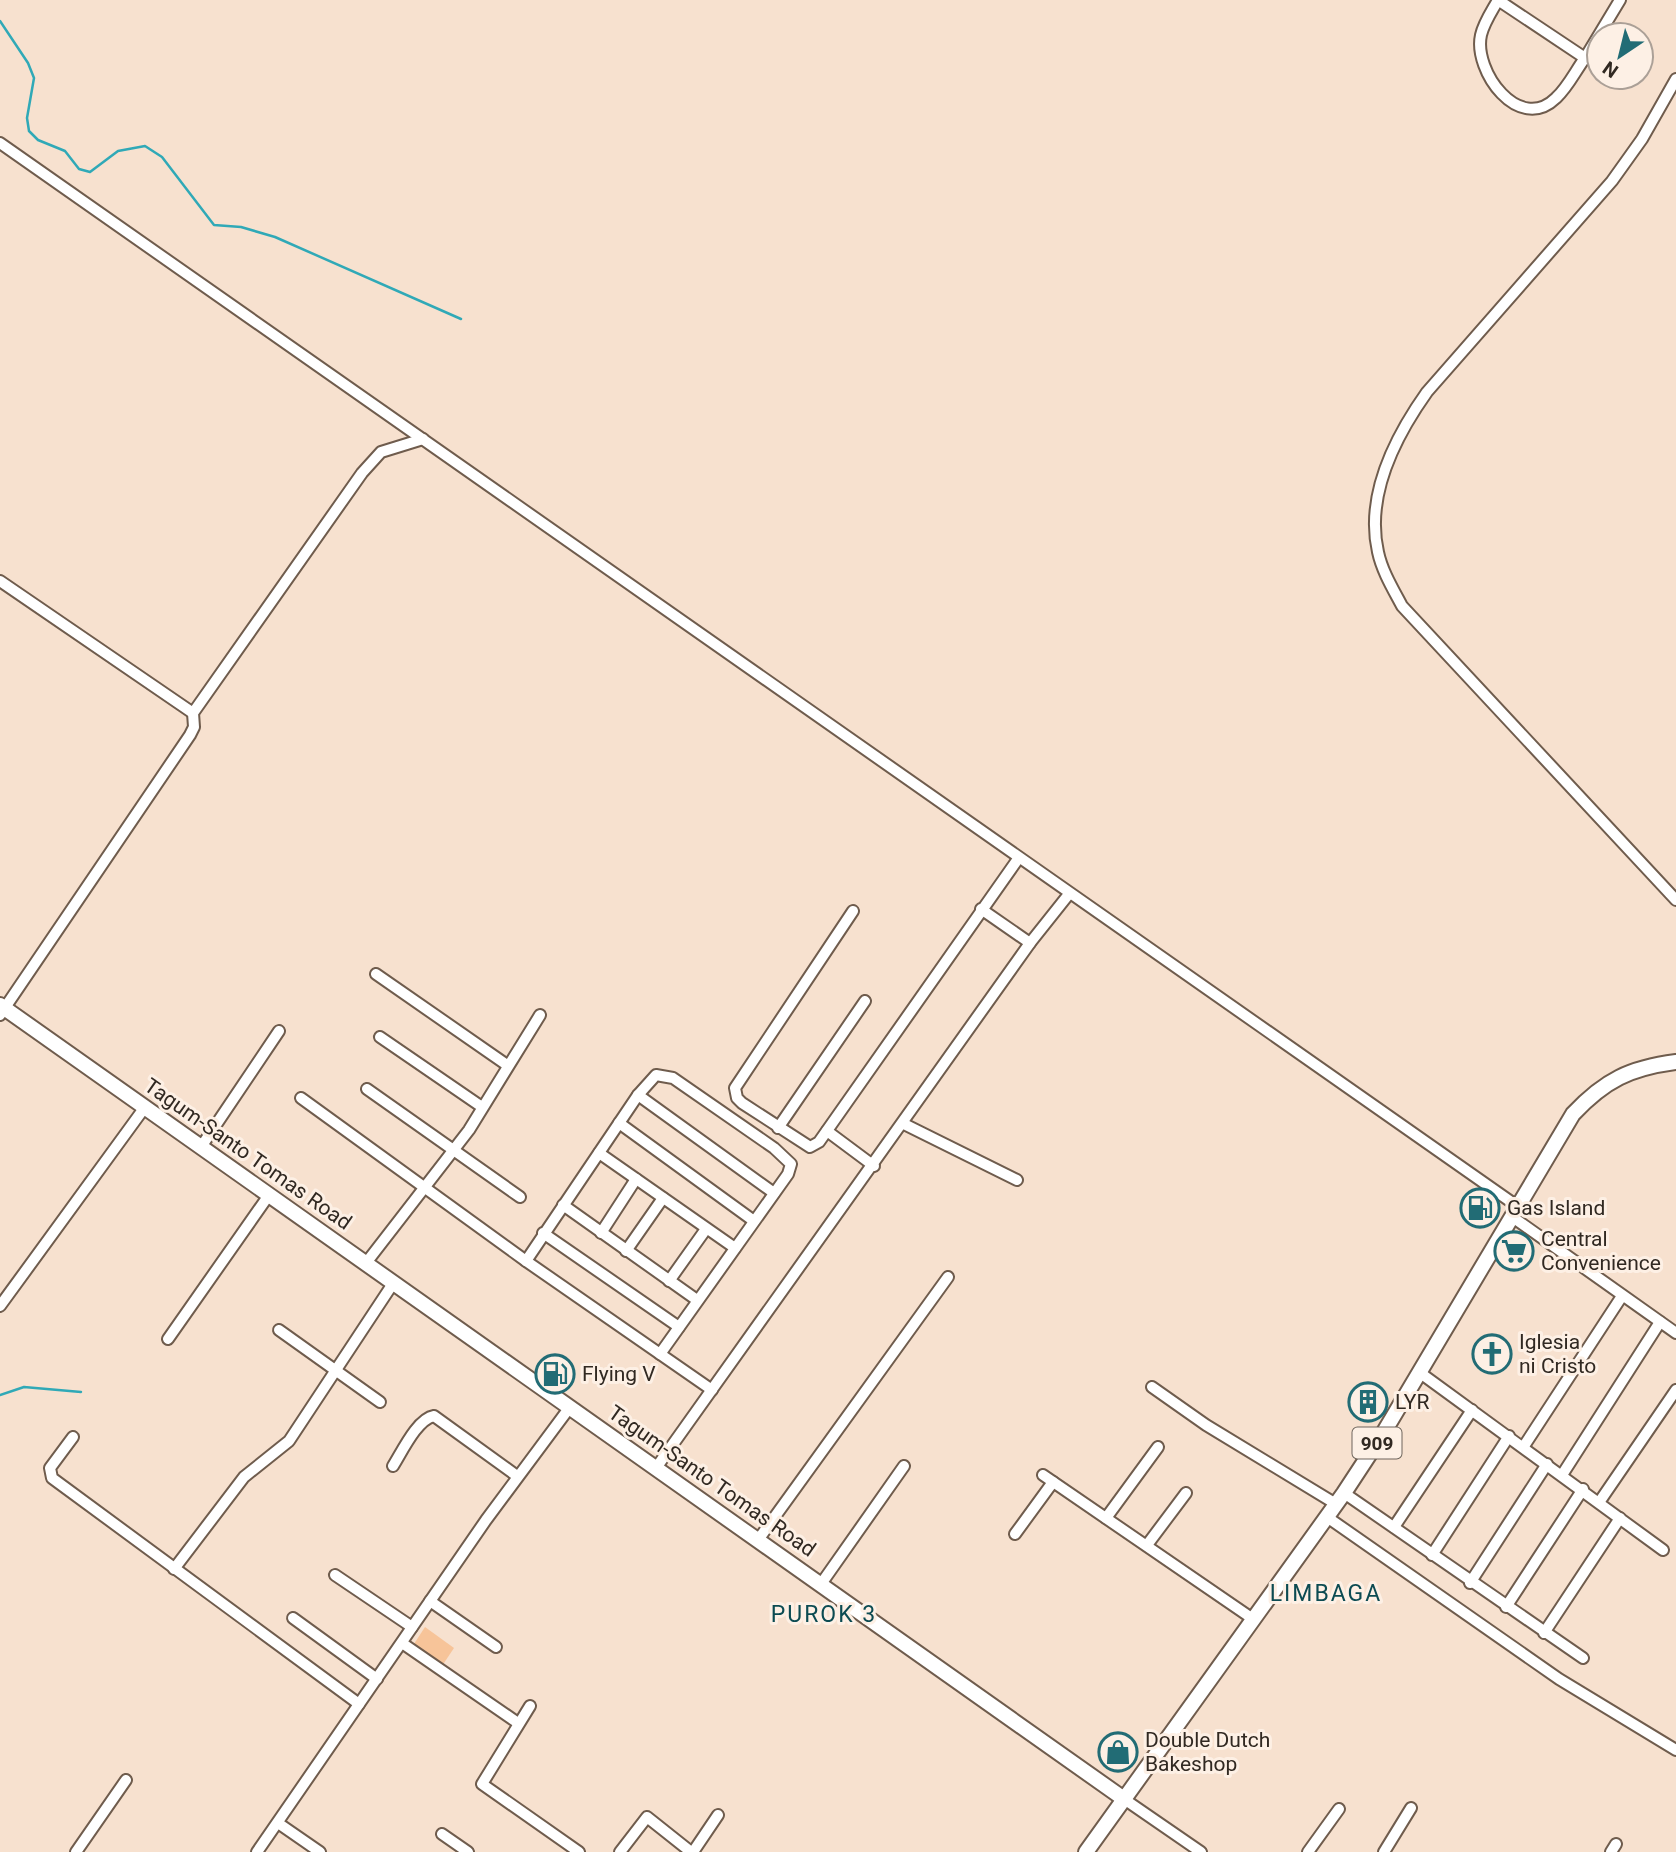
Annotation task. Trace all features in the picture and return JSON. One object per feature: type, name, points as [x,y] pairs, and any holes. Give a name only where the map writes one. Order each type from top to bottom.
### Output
[{"type":"main road","name":"Tagum-Santo Tomas Road","points":[[2,1010],[394,1282],[1124,1799]]},
{"type":"main road","name":"909","points":[[1086,1852],[1340,1499],[1573,1114],[1596,1091],[1617,1077],[1648,1066],[1676,1062]]},
{"type":"street","points":[[1498,0],[1585,58],[1557,98],[1526,108],[1501,94],[1491,81],[1481,55],[1481,36],[1498,0]]},
{"type":"street","points":[[1607,21],[1620,0]]},
{"type":"street","points":[[1676,79],[1642,139],[1612,181],[1427,392],[1405,422],[1388,458],[1376,529],[1382,565],[1402,606],[1676,900]]},
{"type":"street","points":[[0,143],[1069,894],[1514,1211],[1622,1296],[1676,1333]]},
{"type":"street","points":[[2,1010],[190,735],[194,727],[192,713],[362,473],[381,452],[423,439]]},
{"type":"street","points":[[0,581],[192,713]]},
{"type":"street","points":[[853,911],[735,1088],[737,1098],[810,1147],[819,1142],[827,1132],[1018,859]]},
{"type":"street","points":[[656,1468],[904,1124],[1030,943],[1069,894]]},
{"type":"street","points":[[981,909],[1030,943]]},
{"type":"street","points":[[376,974],[507,1065]]},
{"type":"street","points":[[778,1128],[865,1001]]},
{"type":"street","points":[[366,1263],[453,1149],[540,1015]]},
{"type":"street","points":[[201,1147],[279,1031]]},
{"type":"street","points":[[380,1037],[482,1107]]},
{"type":"street","points":[[526,1261],[638,1095],[656,1076],[667,1075],[774,1147],[791,1164],[788,1174],[660,1354]]},
{"type":"street","points":[[367,1089],[520,1197]]},
{"type":"street","points":[[638,1095],[774,1193]]},
{"type":"street","points":[[301,1098],[526,1261],[712,1390]]},
{"type":"street","points":[[0,1307],[145,1107]]},
{"type":"street","points":[[619,1124],[754,1221]]},
{"type":"street","points":[[904,1124],[1017,1180]]},
{"type":"street","points":[[827,1132],[874,1166]]},
{"type":"street","points":[[599,1153],[735,1248]]},
{"type":"street","points":[[601,1233],[636,1179]]},
{"type":"street","points":[[168,1339],[269,1195]]},
{"type":"street","points":[[626,1251],[663,1198]]},
{"type":"street","points":[[562,1205],[697,1300]]},
{"type":"street","points":[[668,1281],[706,1229]]},
{"type":"street","points":[[543,1233],[679,1327]]},
{"type":"street","points":[[758,1540],[947,1277]]},
{"type":"street","points":[[174,1569],[244,1477],[289,1441],[334,1369],[394,1282]]},
{"type":"street","points":[[1524,1446],[1622,1296]]},
{"type":"street","points":[[1562,1475],[1660,1322]]},
{"type":"street","points":[[279,1331],[380,1402]]},
{"type":"street","points":[[1419,1372],[1600,1501],[1663,1550]]},
{"type":"street","points":[[1152,1387],[1215,1430],[1394,1527],[1470,1583],[1583,1658]]},
{"type":"street","points":[[1600,1501],[1676,1390]]},
{"type":"street","points":[[257,1852],[429,1601],[517,1476],[570,1407]]},
{"type":"street","points":[[1394,1527],[1472,1410]]},
{"type":"street","points":[[393,1466],[419,1427],[428,1417],[434,1416],[517,1476]]},
{"type":"street","points":[[1432,1555],[1509,1436]]},
{"type":"street","points":[[73,1437],[50,1468],[52,1478],[359,1704]]},
{"type":"street","points":[[1106,1518],[1158,1447]]},
{"type":"street","points":[[1470,1583],[1547,1464]]},
{"type":"street","points":[[821,1584],[904,1466]]},
{"type":"street","points":[[1043,1475],[1253,1619]]},
{"type":"street","points":[[1015,1534],[1054,1482]]},
{"type":"street","points":[[1506,1606],[1583,1489]]},
{"type":"street","points":[[1147,1545],[1186,1493]]},
{"type":"street","points":[[1327,1517],[1559,1679],[1676,1750]]},
{"type":"street","points":[[1544,1633],[1620,1518]]},
{"type":"street","points":[[335,1575],[412,1628]]},
{"type":"street","points":[[429,1601],[496,1647]]},
{"type":"street","points":[[293,1618],[377,1679]]},
{"type":"street","points":[[402,1643],[518,1723]]},
{"type":"street","points":[[530,1706],[482,1784],[579,1852]]},
{"type":"street","points":[[76,1852],[126,1780]]},
{"type":"street","points":[[1124,1799],[1201,1852]]},
{"type":"street","points":[[1384,1852],[1411,1808]]},
{"type":"street","points":[[1308,1852],[1339,1809]]},
{"type":"street","points":[[620,1852],[647,1817],[692,1852],[718,1815]]},
{"type":"street","points":[[278,1823],[320,1852]]},
{"type":"street","points":[[442,1834],[468,1852]]},
{"type":"shaded area","points":[[425,1627],[454,1648],[442,1666],[412,1647]]},
{"type":"waterway","points":[[0,21],[28,63],[34,78],[27,118],[29,131],[38,140],[65,151],[79,169],[90,172],[118,151],[145,146],[162,157],[214,225],[241,227],[275,237],[461,319]]},
{"type":"waterway","points":[[0,1395],[24,1387],[81,1392]]},
{"type":"place","name":"Gas Island","points":[[1480,1208]]},
{"type":"place","name":"Central Convenience","points":[[1514,1251]]},
{"type":"place","name":"Iglesia ni Cristo","points":[[1492,1354]]},
{"type":"place","name":"Flying V","points":[[555,1374]]},
{"type":"place","name":"LYR","points":[[1368,1402]]},
{"type":"place","name":"Double Dutch Bakeshop","points":[[1118,1752]]},
{"type":"district","name":"LIMBAGA","points":[[1326,1593]]},
{"type":"district","name":"PUROK 3","points":[[824,1614]]}]
